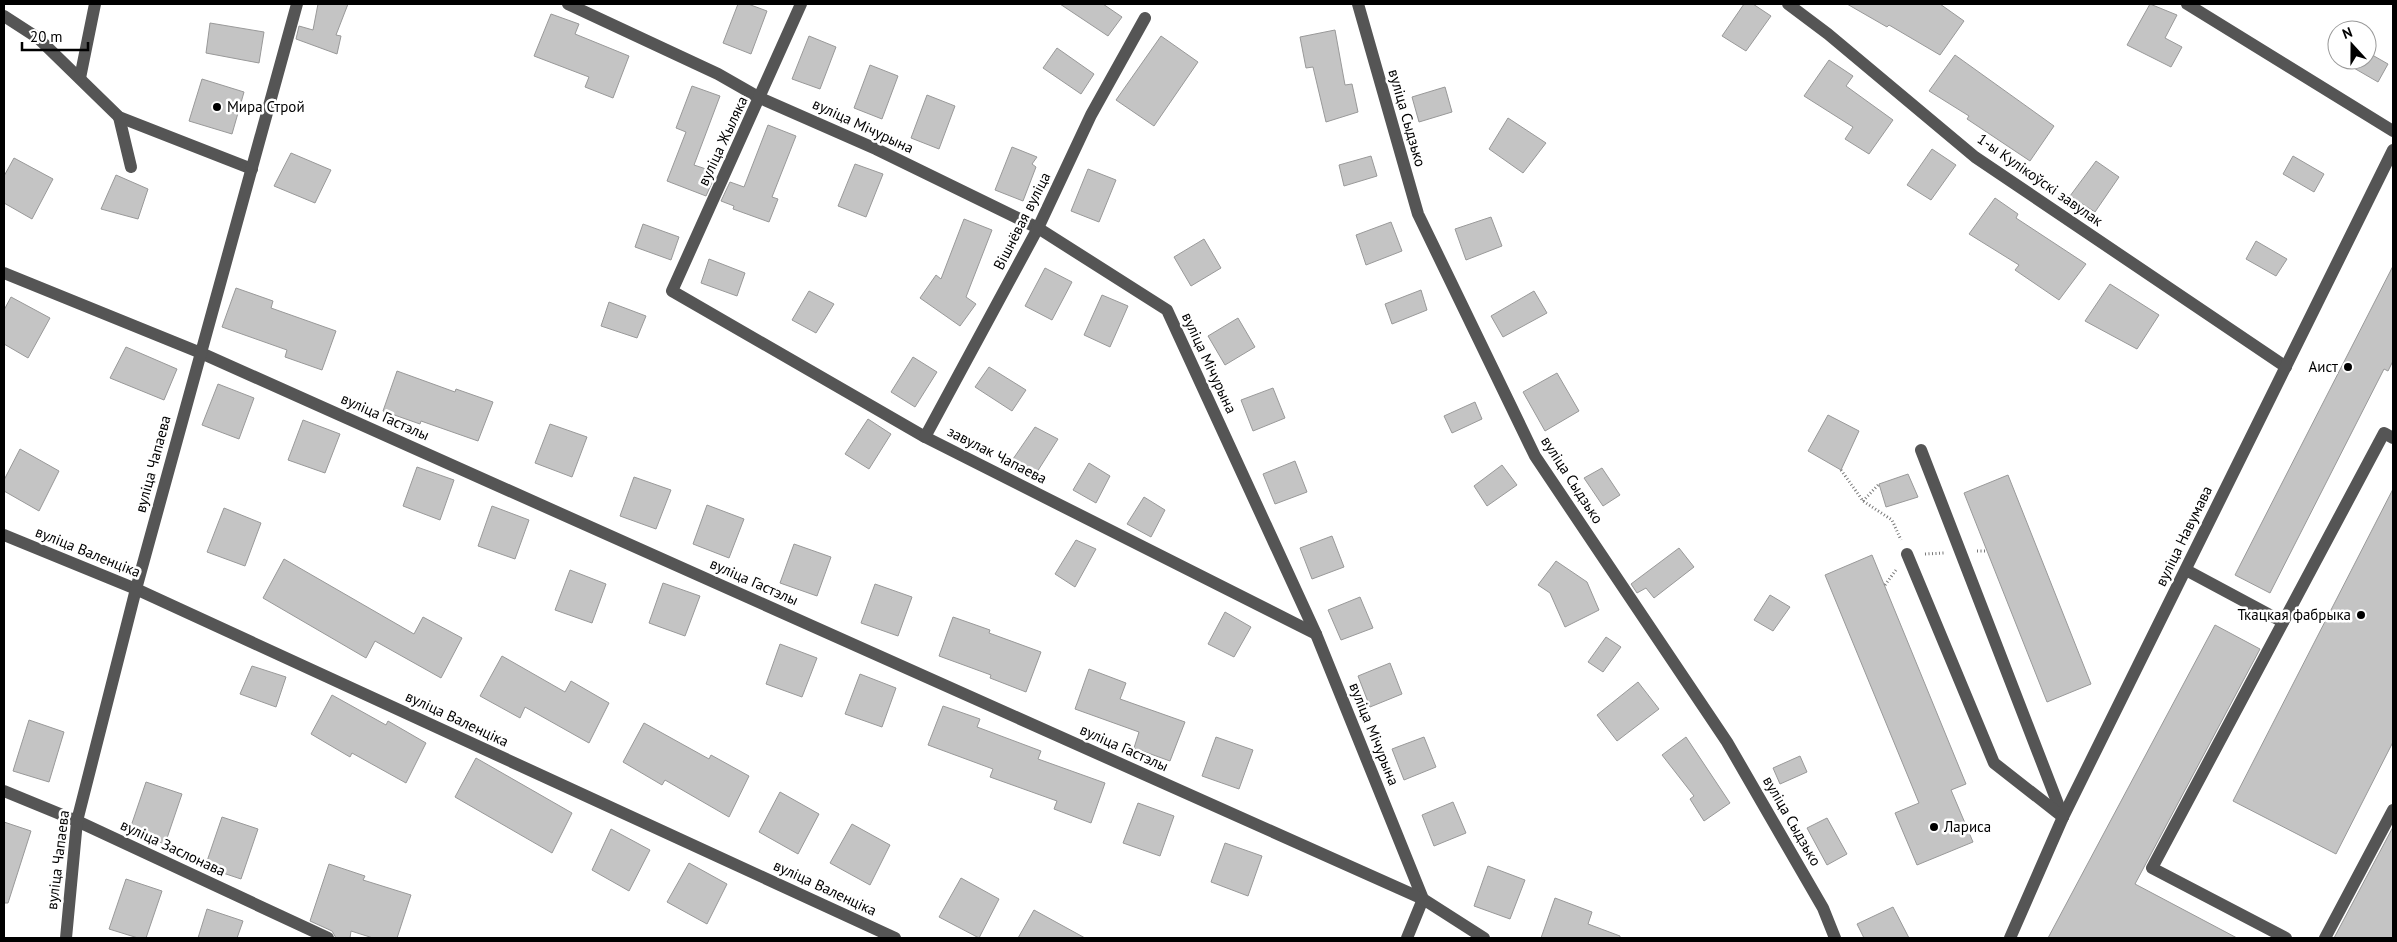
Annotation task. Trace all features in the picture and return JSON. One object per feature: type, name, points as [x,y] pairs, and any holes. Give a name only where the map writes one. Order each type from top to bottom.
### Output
[{"type":"street","points":[[80,78],[95,4]]},
{"type":"street","name":"вуліца Чапаева","points":[[66,938],[77,822],[136,589],[298,4]]},
{"type":"street","name":"вуліца Мічурына","points":[[568,4],[718,74],[760,98],[876,149],[1038,228],[1167,310],[1316,634],[1423,899]]},
{"type":"street","name":"вуліца Жыляка","points":[[672,291],[801,4]]},
{"type":"street","name":"вуліца Сыдзько","points":[[1358,4],[1418,214],[1535,456],[1727,742],[1823,908],[1835,938]]},
{"type":"street","name":"1-ы Кулікоўскі завулак","points":[[1788,4],[1828,34],[1975,157],[2286,367]]},
{"type":"street","points":[[2187,4],[2393,131]]},
{"type":"street","points":[[4,16],[38,38],[119,116],[252,169]]},
{"type":"street","name":"Вішнёвая вуліца","points":[[925,437],[1038,228],[1091,115],[1145,18]]},
{"type":"street","points":[[119,116],[130,167]]},
{"type":"street","name":"вуліца Навумава","points":[[2010,938],[2063,817],[2393,150]]},
{"type":"street","name":"вуліца Гастэлы","points":[[4,273],[201,353],[1423,899],[1484,938]]},
{"type":"street","name":"завулак Чапаева","points":[[672,291],[925,437],[1316,634]]},
{"type":"street","points":[[2286,938],[2152,868],[2384,433],[2393,438]]},
{"type":"street","points":[[1921,450],[2063,817]]},
{"type":"street","name":"вуліца Валенціка","points":[[4,535],[136,589],[895,938]]},
{"type":"street","points":[[1907,554],[1994,763],[2063,817]]},
{"type":"street","points":[[2186,570],[2283,622]]},
{"type":"street","name":"вуліца Заслонава","points":[[4,791],[77,822],[328,938]]},
{"type":"street","points":[[2325,938],[2393,810]]},
{"type":"street","points":[[1408,938],[1423,899]]},
{"type":"path","points":[[1841,470],[1863,502],[1892,520],[1907,554]]},
{"type":"path","points":[[1863,502],[1879,484]]},
{"type":"path","points":[[1907,554],[1987,551]]},
{"type":"path","points":[[1885,585],[1907,554]]},
{"type":"building","points":[[318,4],[348,4],[336,35],[341,36],[337,54],[296,39],[299,26],[313,30]]},
{"type":"building","points":[[738,4],[748,4],[767,11],[751,54],[723,43]]},
{"type":"building","points":[[1060,4],[1103,4],[1122,17],[1108,36]]},
{"type":"building","points":[[1744,4],[1753,4],[1771,16],[1746,51],[1722,36]]},
{"type":"building","points":[[1847,4],[1940,4],[1964,21],[1940,55],[1889,25],[1887,27]]},
{"type":"building","points":[[2150,4],[2177,15],[2165,38],[2182,47],[2171,67],[2127,45]]},
{"type":"building","points":[[551,14],[579,24],[575,34],[629,56],[613,98],[585,87],[589,77],[534,56]]},
{"type":"building","points":[[210,23],[264,32],[259,63],[206,53]]},
{"type":"building","points":[[1335,30],[1345,85],[1352,84],[1358,112],[1326,122],[1313,67],[1306,68],[1300,37]]},
{"type":"building","points":[[809,36],[836,47],[820,89],[792,79]]},
{"type":"building","points":[[1161,36],[1198,62],[1154,126],[1116,100]]},
{"type":"building","points":[[1057,48],[1094,74],[1081,94],[1043,68]]},
{"type":"building","points":[[1955,55],[2054,126],[2030,161],[1967,119],[1969,116],[1929,91]]},
{"type":"building","points":[[2377,58],[2388,64],[2378,82],[2357,70],[2377,70]]},
{"type":"building","points":[[1829,60],[1853,76],[1846,86],[1893,120],[1869,154],[1845,139],[1853,127],[1804,96]]},
{"type":"building","points":[[870,65],[898,76],[882,119],[854,108]]},
{"type":"building","name":"Мира Строй","points":[[202,79],[244,92],[232,134],[189,121]]},
{"type":"building","points":[[692,86],[720,96],[694,165],[712,171],[711,175],[715,176],[706,196],[667,181],[686,132],[676,128]]},
{"type":"building","points":[[1445,87],[1452,112],[1419,122],[1412,97]]},
{"type":"building","points":[[927,95],[955,106],[939,149],[911,138]]},
{"type":"building","points":[[1508,118],[1546,143],[1523,173],[1489,149]]},
{"type":"building","points":[[768,125],[796,136],[772,197],[778,199],[769,222],[733,209],[734,206],[721,201],[730,182],[744,187]]},
{"type":"building","points":[[1012,147],[1037,157],[1032,164],[1036,167],[1023,201],[995,190]]},
{"type":"building","points":[[1932,149],[1956,165],[1931,200],[1907,185]]},
{"type":"building","points":[[291,153],[331,170],[315,203],[274,186]]},
{"type":"building","points":[[1371,156],[1377,176],[1344,186],[1339,165]]},
{"type":"building","points":[[2293,156],[2324,174],[2314,192],[2283,174]]},
{"type":"building","points":[[14,158],[53,179],[32,219],[4,203],[4,176]]},
{"type":"building","points":[[2096,161],[2119,177],[2095,212],[2070,196]]},
{"type":"building","points":[[855,164],[883,174],[866,217],[838,206]]},
{"type":"building","points":[[1088,169],[1116,180],[1099,222],[1071,211]]},
{"type":"building","points":[[116,175],[148,189],[138,219],[101,209]]},
{"type":"building","points":[[1995,198],[2018,214],[2016,218],[2086,264],[2059,300],[2015,270],[2019,265],[1969,234]]},
{"type":"building","points":[[1491,217],[1502,246],[1466,260],[1455,229]]},
{"type":"building","points":[[964,219],[992,230],[966,297],[976,304],[960,326],[920,298],[936,275],[941,279]]},
{"type":"building","points":[[1391,222],[1402,251],[1366,265],[1356,235]]},
{"type":"building","points":[[643,224],[679,237],[671,260],[635,247]]},
{"type":"building","points":[[1204,239],[1221,268],[1191,286],[1174,257]]},
{"type":"building","points":[[2256,241],[2287,259],[2276,276],[2246,259]]},
{"type":"building","points":[[709,259],[745,273],[737,296],[701,283]]},
{"type":"building","points":[[2393,266],[2393,361],[2388,371],[2384,369],[2270,593],[2235,575]]},
{"type":"building","points":[[1045,268],[1072,282],[1052,320],[1025,306]]},
{"type":"building","points":[[2110,284],[2159,315],[2137,349],[2085,321]]},
{"type":"building","points":[[236,288],[273,301],[271,308],[336,331],[322,370],[285,357],[287,350],[222,327]]},
{"type":"building","points":[[1421,290],[1427,310],[1392,324],[1385,304]]},
{"type":"building","points":[[809,291],[834,304],[816,333],[792,320]]},
{"type":"building","points":[[1534,291],[1547,313],[1503,337],[1491,316]]},
{"type":"building","points":[[1102,295],[1128,306],[1110,347],[1084,335]]},
{"type":"building","points":[[11,297],[50,318],[28,358],[4,344],[4,310]]},
{"type":"building","points":[[609,302],[646,316],[637,338],[601,326]]},
{"type":"building","points":[[1238,318],[1255,347],[1225,365],[1208,336]]},
{"type":"building","points":[[126,347],[177,369],[164,400],[110,378]]},
{"type":"building","points":[[913,357],[937,372],[915,407],[891,392]]},
{"type":"building","points":[[989,367],[1026,390],[1012,411],[975,387]]},
{"type":"building","points":[[397,371],[455,392],[456,389],[493,402],[478,441],[421,421],[420,424],[383,411]]},
{"type":"building","points":[[1557,373],[1579,411],[1545,431],[1523,392]]},
{"type":"building","points":[[218,384],[254,398],[239,439],[202,425]]},
{"type":"building","points":[[1273,388],[1285,418],[1253,431],[1241,400]]},
{"type":"building","points":[[1475,402],[1482,419],[1452,433],[1444,416]]},
{"type":"building","points":[[1828,415],[1859,431],[1841,470],[1808,451]]},
{"type":"building","points":[[868,419],[891,434],[869,469],[845,454]]},
{"type":"building","points":[[303,420],[340,434],[325,473],[288,460]]},
{"type":"building","points":[[550,424],[587,437],[572,477],[535,463]]},
{"type":"building","points":[[1035,427],[1058,439],[1037,472],[1013,459]]},
{"type":"building","points":[[20,449],[59,471],[39,511],[4,491],[4,480]]},
{"type":"building","points":[[1295,461],[1307,492],[1275,504],[1263,474]]},
{"type":"building","points":[[1089,463],[1110,476],[1096,503],[1073,490]]},
{"type":"building","points":[[1502,465],[1517,485],[1487,506],[1474,486]]},
{"type":"building","points":[[417,467],[454,480],[440,520],[403,506]]},
{"type":"building","points":[[1602,468],[1620,495],[1603,506],[1584,478]]},
{"type":"building","points":[[1908,474],[1918,497],[1886,507],[1879,484]]},
{"type":"building","points":[[2008,475],[2091,684],[2047,702],[1964,493]]},
{"type":"building","points":[[634,477],[671,490],[656,529],[620,516]]},
{"type":"building","name":"Ткацкая фабрыка","points":[[2393,489],[2393,742],[2336,854],[2233,801]]},
{"type":"building","points":[[1144,497],[1165,510],[1151,537],[1127,524]]},
{"type":"building","points":[[707,505],[744,519],[729,558],[693,544]]},
{"type":"building","points":[[492,506],[529,520],[515,559],[478,546]]},
{"type":"building","points":[[224,508],[261,523],[245,566],[207,552]]},
{"type":"building","points":[[1332,536],[1344,567],[1312,579],[1300,548]]},
{"type":"building","points":[[1076,540],[1096,549],[1075,587],[1055,574]]},
{"type":"building","points":[[794,544],[831,557],[817,596],[780,583]]},
{"type":"building","points":[[1679,548],[1694,567],[1654,598],[1646,588],[1637,593],[1631,584]]},
{"type":"building","points":[[1872,555],[1966,784],[1951,790],[1973,842],[1917,865],[1895,813],[1919,803],[1825,575]]},
{"type":"building","points":[[284,559],[414,634],[423,617],[462,638],[441,678],[375,641],[366,658],[263,598]]},
{"type":"building","points":[[1556,561],[1587,582],[1599,610],[1565,627],[1550,593],[1538,585]]},
{"type":"building","points":[[570,570],[606,584],[592,623],[555,610]]},
{"type":"building","points":[[663,583],[700,596],[685,636],[649,623]]},
{"type":"building","points":[[875,584],[912,597],[898,636],[861,623]]},
{"type":"building","points":[[1770,595],[1790,607],[1773,631],[1754,620]]},
{"type":"building","points":[[1360,597],[1373,628],[1341,640],[1328,610]]},
{"type":"building","points":[[1225,612],[1251,627],[1234,657],[1208,644]]},
{"type":"building","points":[[953,617],[990,630],[989,633],[1041,652],[1026,692],[990,678],[991,675],[939,656]]},
{"type":"building","points":[[2215,625],[2260,649],[2135,884],[2237,938],[2048,938]]},
{"type":"building","points":[[1606,637],[1621,647],[1603,672],[1588,662]]},
{"type":"building","points":[[780,644],[817,658],[802,697],[766,684]]},
{"type":"building","points":[[502,656],[565,692],[571,681],[609,703],[589,743],[525,707],[520,718],[480,696]]},
{"type":"building","points":[[1390,663],[1402,694],[1370,707],[1358,676]]},
{"type":"building","points":[[252,666],[286,677],[276,707],[240,694]]},
{"type":"building","points":[[1089,669],[1126,683],[1120,699],[1185,722],[1170,761],[1134,748],[1139,732],[1075,709]]},
{"type":"building","points":[[860,674],[896,688],[882,727],[845,714]]},
{"type":"building","points":[[1638,682],[1659,709],[1617,741],[1597,715]]},
{"type":"building","points":[[332,695],[386,725],[388,721],[426,743],[406,783],[352,753],[350,757],[311,734]]},
{"type":"building","points":[[943,706],[980,719],[977,727],[1041,751],[1038,759],[1105,783],[1091,823],[1054,809],[1057,801],[990,777],[993,769],[928,745]]},
{"type":"building","points":[[29,720],[64,732],[49,782],[13,771]]},
{"type":"building","points":[[644,723],[709,759],[711,755],[749,776],[729,817],[665,780],[662,785],[623,762]]},
{"type":"building","points":[[1216,737],[1253,750],[1239,789],[1202,776]]},
{"type":"building","points":[[1424,737],[1436,767],[1404,780],[1392,749]]},
{"type":"building","points":[[1686,737],[1730,803],[1704,821],[1690,799],[1694,796],[1662,755]]},
{"type":"building","points":[[1800,756],[1807,772],[1780,784],[1773,768]]},
{"type":"building","points":[[476,758],[572,813],[552,853],[455,797]]},
{"type":"building","points":[[146,782],[182,794],[165,844],[129,832]]},
{"type":"building","points":[[780,792],[819,814],[798,854],[759,832]]},
{"type":"building","points":[[1453,802],[1466,833],[1434,846],[1422,815]]},
{"type":"building","points":[[1138,803],[1174,816],[1160,856],[1123,843]]},
{"type":"building","points":[[222,817],[258,829],[241,879],[205,867]]},
{"type":"building","points":[[1827,818],[1847,854],[1827,865],[1807,828]]},
{"type":"building","points":[[4,822],[31,831],[8,903],[4,903]]},
{"type":"building","points":[[852,824],[890,845],[870,885],[830,863]]},
{"type":"building","points":[[2393,827],[2393,938],[2334,938]]},
{"type":"building","points":[[611,829],[650,850],[629,891],[592,870]]},
{"type":"building","points":[[1225,843],[1262,856],[1248,896],[1211,882]]},
{"type":"building","points":[[689,863],[727,884],[707,924],[667,902]]},
{"type":"building","points":[[329,864],[365,876],[363,880],[411,895],[397,938],[373,938],[351,931],[350,938],[336,938],[332,931],[310,921]]},
{"type":"building","points":[[1488,866],[1525,880],[1510,919],[1474,906]]},
{"type":"building","points":[[961,878],[999,899],[979,938],[939,917]]},
{"type":"building","points":[[126,879],[162,891],[146,938],[138,938],[109,929]]},
{"type":"building","points":[[1555,898],[1592,912],[1588,924],[1620,936],[1620,938],[1541,938]]},
{"type":"building","points":[[1893,907],[1909,938],[1864,938],[1857,924]]},
{"type":"building","points":[[207,909],[243,921],[237,938],[198,938]]},
{"type":"building","points":[[1034,910],[1085,938],[1018,938]]},
{"type":"place","name":"Мира Строй","points":[[217,107]]},
{"type":"place","name":"Аист","points":[[2348,367]]},
{"type":"place","name":"Ткацкая фабрыка","points":[[2361,615]]},
{"type":"place","name":"Лариса","points":[[1934,827]]}]
